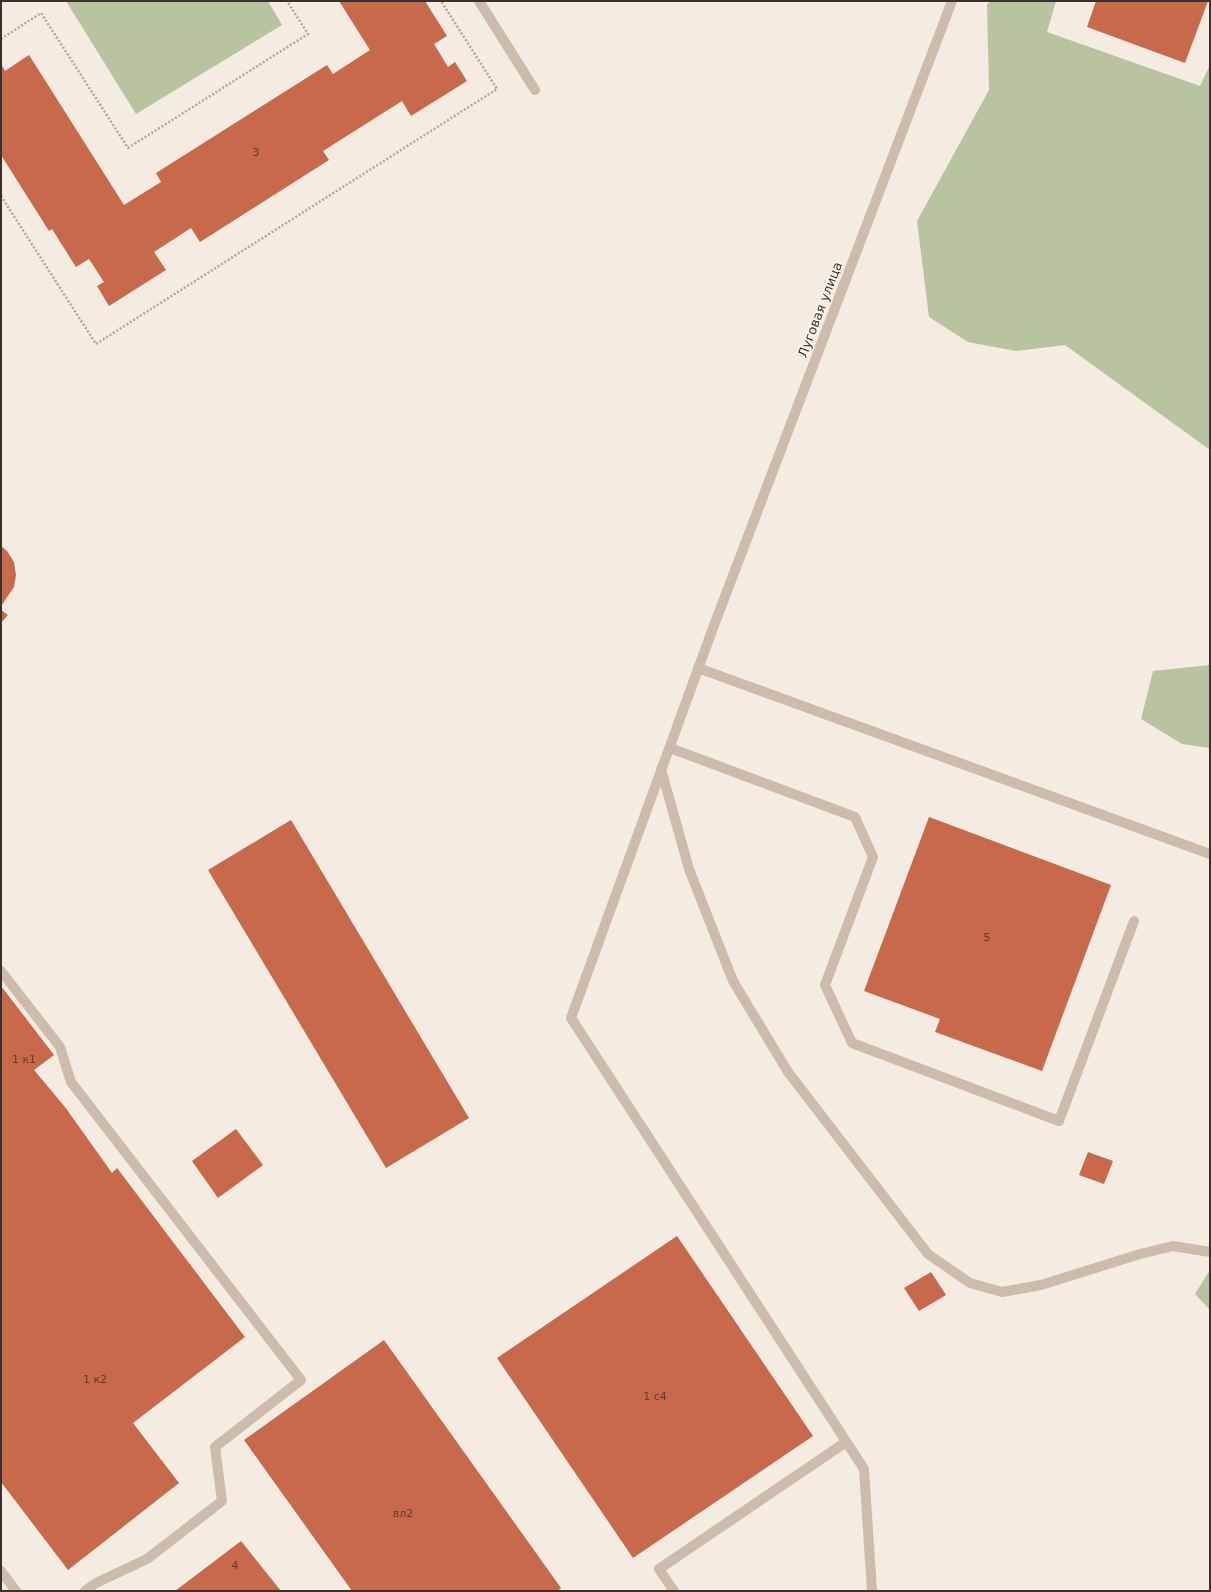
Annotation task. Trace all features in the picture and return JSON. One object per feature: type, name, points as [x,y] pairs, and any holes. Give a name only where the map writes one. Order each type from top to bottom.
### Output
[{"type":"street","points":[[479,1],[535,90]]},
{"type":"street","name":"Луговая улица","points":[[846,1442],[571,1018],[698,668],[952,1]]},
{"type":"street","points":[[698,668],[1210,854]]},
{"type":"street","points":[[670,748],[855,816],[873,857],[825,985],[852,1043],[1059,1121],[1134,921]]},
{"type":"street","points":[[661,770],[689,869],[733,981],[788,1072],[928,1254],[970,1283],[1002,1292],[1041,1285],[1140,1254],[1173,1246],[1210,1252]]},
{"type":"street","points":[[1,971],[60,1047],[71,1082],[301,1380],[215,1447],[222,1501],[147,1559],[96,1583],[85,1591]]},
{"type":"street","points":[[674,1591],[659,1569],[846,1442],[864,1469],[872,1591]]},
{"type":"street","points":[[1,1571],[16,1591]]},
{"type":"path","points":[[1,39],[41,13],[128,148],[308,34],[287,1]]},
{"type":"path","points":[[1,196],[96,344],[497,89],[441,1]]},
{"type":"green space","points":[[66,1],[268,1],[282,25],[136,114]]},
{"type":"green space","points":[[990,1],[1056,1],[1047,32],[1200,86],[1210,65],[1210,450],[1065,345],[1016,351],[968,342],[929,317],[917,221],[989,90],[987,5]]},
{"type":"green space","points":[[1210,665],[1210,748],[1182,744],[1141,719],[1153,671]]},
{"type":"green space","points":[[1210,1270],[1210,1310],[1195,1294]]},
{"type":"building","points":[[339,1],[425,1],[447,36],[434,44],[448,67],[455,62],[467,81],[411,116],[402,101],[323,151],[329,160],[200,242],[191,228],[154,252],[166,270],[109,306],[97,286],[104,282],[89,259],[76,267],[52,229],[49,231],[1,155],[1,64],[5,71],[29,55],[124,205],[161,182],[156,173],[327,65],[333,74],[370,50]]},
{"type":"building","points":[[1096,1],[1208,1],[1185,63],[1087,27]]},
{"type":"building","points":[[1,546],[7,551],[14,562],[16,575],[14,587],[1,606]]},
{"type":"building","points":[[1,610],[8,615],[1,623]]},
{"type":"building","points":[[929,817],[1111,885],[1042,1071],[935,1032],[940,1019],[864,991]]},
{"type":"building","points":[[291,820],[469,1118],[386,1168],[208,870]]},
{"type":"building","points":[[1,986],[54,1055],[34,1070],[65,1107],[112,1173],[117,1168],[245,1337],[133,1423],[179,1483],[68,1570],[1,1482]]},
{"type":"building","points":[[236,1129],[263,1165],[218,1198],[192,1161]]},
{"type":"building","points":[[1088,1152],[1113,1161],[1104,1184],[1079,1175]]},
{"type":"building","points":[[677,1236],[813,1436],[633,1558],[497,1358]]},
{"type":"building","points":[[931,1272],[946,1295],[919,1311],[904,1288]]},
{"type":"building","points":[[384,1340],[561,1588],[558,1591],[352,1591],[244,1440]]},
{"type":"building","points":[[241,1541],[281,1591],[175,1591]]}]
